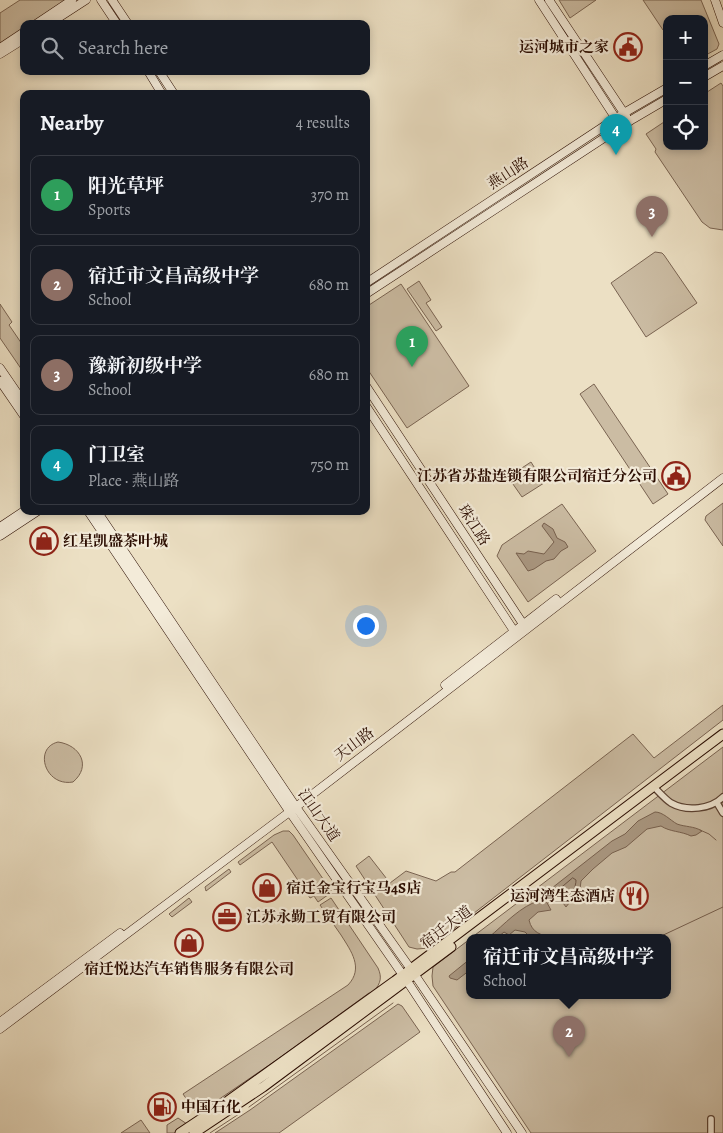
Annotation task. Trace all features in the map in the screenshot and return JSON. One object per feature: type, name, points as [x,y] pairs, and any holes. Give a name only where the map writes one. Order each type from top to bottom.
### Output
[{"type":"main road","name":"宿迁大道","points":[[656,788],[723,734]]},
{"type":"main road","name":"宿迁大道","points":[[194,1133],[249,1097],[656,788],[723,740]]},
{"type":"main road","name":"宿迁大道","points":[[180,1133],[409,975]]},
{"type":"street","points":[[42,20],[72,0]]},
{"type":"street","points":[[55,20],[86,0]]},
{"type":"street","points":[[101,0],[114,20]]},
{"type":"street","points":[[112,0],[125,20]]},
{"type":"street","points":[[539,0],[621,127]]},
{"type":"street","points":[[549,0],[629,122]]},
{"type":"street","points":[[715,0],[723,23]]},
{"type":"street","points":[[0,48],[20,35]]},
{"type":"street","points":[[0,54],[20,42]]},
{"type":"street","points":[[708,64],[723,55]]},
{"type":"street","points":[[708,75],[723,66]]},
{"type":"street","points":[[150,75],[160,90]]},
{"type":"street","points":[[162,75],[171,90]]},
{"type":"street","name":"燕山路","points":[[370,280],[616,118],[663,90]]},
{"type":"street","name":"燕山路","points":[[370,291],[663,101]]},
{"type":"street","points":[[0,368],[20,397]]},
{"type":"street","points":[[0,381],[20,410]]},
{"type":"street","name":"珠江路","points":[[370,392],[525,626]]},
{"type":"street","name":"珠江路","points":[[370,412],[516,634]]},
{"type":"street","name":"天山路","points":[[0,1029],[292,807],[723,472]]},
{"type":"street","name":"天山路","points":[[525,626],[723,478]]},
{"type":"street","points":[[0,527],[20,514]]},
{"type":"street","points":[[0,536],[32,515]]},
{"type":"street","name":"江山大道","points":[[91,515],[409,975],[522,1133]]},
{"type":"street","name":"江山大道","points":[[100,515],[292,807]]},
{"type":"street","points":[[656,788],[673,804],[681,806],[701,808],[717,803],[723,797]]},
{"type":"street","points":[[717,803],[723,813]]},
{"type":"street","name":"天山路","points":[[0,1022],[292,807]]},
{"type":"street","name":"江山大道","points":[[409,975],[507,1133]]},
{"type":"street","points":[[710,1133],[711,1119]]},
{"type":"shaded area","points":[[20,0],[65,0],[36,20],[20,20],[20,31],[0,44],[0,13]]},
{"type":"shaded area","points":[[559,0],[596,0],[570,18]]},
{"type":"shaded area","points":[[643,0],[701,0],[707,15],[663,15],[663,30]]},
{"type":"shaded area","points":[[708,17],[719,44],[717,49],[708,54]]},
{"type":"shaded area","points":[[721,83],[723,86],[723,230],[710,228],[702,222],[655,152],[656,149],[646,134],[663,123],[663,150],[708,150],[708,91]]},
{"type":"shaded area","points":[[655,252],[664,255],[697,303],[646,337],[611,283]]},
{"type":"shaded area","points":[[419,281],[431,300],[426,303],[442,327],[436,331],[407,289]]},
{"type":"shaded area","points":[[401,284],[469,386],[407,428],[370,373],[370,304]]},
{"type":"shaded area","points":[[0,304],[12,322],[9,325],[20,341],[20,367],[0,338]]},
{"type":"shaded area","points":[[594,384],[668,494],[653,504],[580,394]]},
{"type":"shaded area","points":[[531,462],[544,483],[522,497],[508,477]]},
{"type":"shaded area","points":[[723,503],[723,546],[705,520],[706,516]]},
{"type":"shaded area","points":[[562,504],[596,551],[528,602],[497,556],[502,545]]},
{"type":"shaded area","points":[[723,705],[723,720],[429,948],[417,949],[409,947],[356,866],[369,856],[390,883],[406,871],[436,881],[451,872],[455,872],[633,734],[654,758]]},
{"type":"shaded area","points":[[58,742],[72,747],[81,757],[82,769],[79,776],[73,782],[63,782],[55,779],[49,773],[46,766],[44,759],[46,751],[50,746]]},
{"type":"shaded area","points":[[723,747],[723,1133],[531,1133],[433,986],[433,967],[466,942],[466,999],[671,999],[671,934],[476,934]]},
{"type":"shaded area","points":[[283,831],[289,831],[293,835],[332,892],[318,902],[314,896],[310,898],[272,842],[240,865],[238,862],[274,835]]},
{"type":"shaded area","points":[[229,869],[231,872],[206,891],[205,887]]},
{"type":"shaded area","points":[[189,898],[192,902],[172,917],[169,914]]},
{"type":"shaded area","points":[[331,898],[378,968],[380,980],[378,985],[374,991],[200,1116],[183,1094],[348,985],[353,979],[355,966],[352,953],[320,905]]},
{"type":"shaded area","points":[[398,1004],[402,1006],[420,1032],[279,1133],[215,1133],[250,1110]]},
{"type":"shaded area","points":[[178,1118],[187,1124],[176,1133],[167,1133],[167,1125]]},
{"type":"shaded area","points":[[141,1120],[150,1133],[121,1133]]},
{"type":"water","points":[[544,523],[553,529],[557,538],[565,542],[568,547],[561,551],[554,559],[546,561],[528,571],[516,553],[524,554],[528,551],[544,554],[554,542],[542,526]]},
{"type":"water","points":[[655,812],[664,815],[677,824],[702,831],[691,836],[661,826],[647,829],[626,847],[612,853],[593,869],[581,881],[580,889],[566,907],[552,888],[612,841],[625,834],[638,821]]},
{"type":"water","points":[[541,900],[546,901],[551,910],[538,912],[529,920],[532,928],[541,934],[527,934],[515,930],[510,934],[504,932],[502,934],[493,934],[519,911]]},
{"type":"water","points":[[466,962],[466,973],[457,980],[449,976]]},
{"type":"waterway","points":[[700,830],[716,840]]},
{"type":"waterway","points":[[548,903],[557,896]]},
{"type":"waterway","points":[[666,934],[723,907]]},
{"type":"waterway","points":[[199,1113],[369,993]]},
{"type":"waterway","points":[[249,1107],[393,1003]]},
{"type":"waterway","points":[[210,1133],[242,1112]]},
{"type":"place","name":"运河城市之家","points":[[628,47]]},
{"type":"place","name":"门卫室","points":[[616,155]]},
{"type":"place","name":"豫新初级中学","points":[[652,237]]},
{"type":"place","name":"阳光草坪","points":[[412,367]]},
{"type":"place","name":"江苏省苏盐连锁有限公司宿迁分公司","points":[[676,476]]},
{"type":"place","name":"红星凯盛茶叶城","points":[[44,541]]},
{"type":"place","name":"宿迁金宝行宝马4S店","points":[[267,888]]},
{"type":"place","name":"运河湾生态酒店","points":[[634,896]]},
{"type":"place","name":"江苏永勤工贸有限公司","points":[[227,917]]},
{"type":"place","name":"宿迁悦达汽车销售服务有限公司","points":[[189,943]]},
{"type":"place","name":"宿迁市文昌高级中学","points":[[569,1057]]},
{"type":"place","name":"中国石化","points":[[162,1107]]}]
